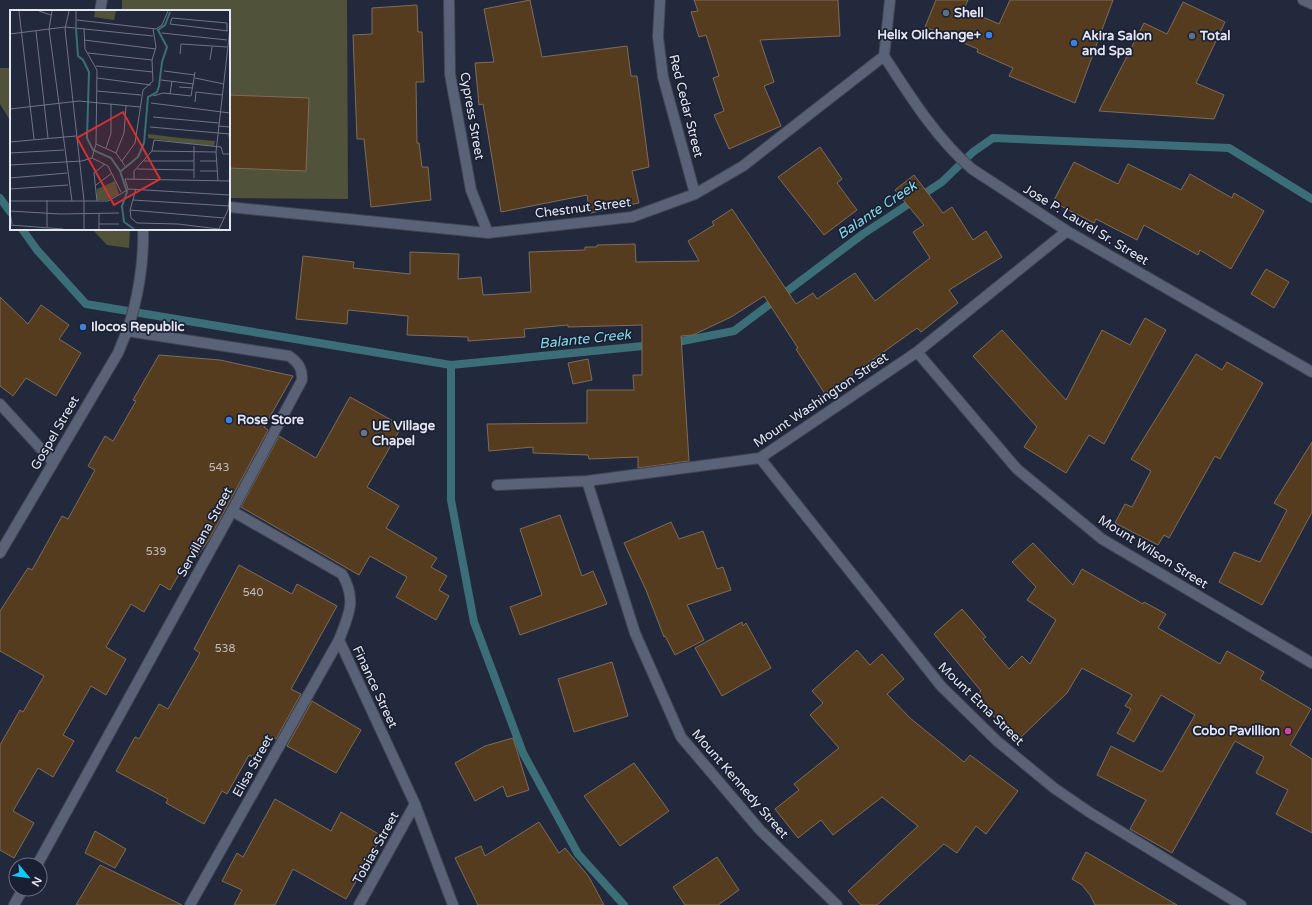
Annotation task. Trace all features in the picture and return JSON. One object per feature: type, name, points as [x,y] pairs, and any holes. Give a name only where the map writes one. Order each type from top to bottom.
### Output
[{"type":"street","points":[[100,10],[102,0]]},
{"type":"street","name":"Cypress Street","points":[[449,0],[450,74],[472,190],[488,233]]},
{"type":"street","name":"Red Cedar Street","points":[[660,0],[658,37],[663,77],[695,194]]},
{"type":"street","points":[[884,56],[890,0]]},
{"type":"street","points":[[1303,0],[1312,4]]},
{"type":"street","name":"Chestnut Street","points":[[230,207],[488,233],[632,217],[695,194],[743,166],[884,56]]},
{"type":"street","name":"Jose P. Laurel Sr. Street","points":[[884,56],[922,114],[959,157],[972,168],[1067,231],[1312,372]]},
{"type":"street","points":[[128,328],[137,290],[143,247],[143,230]]},
{"type":"street","name":"Mount Washington Street","points":[[497,485],[587,481],[760,458],[917,352],[1067,231]]},
{"type":"street","name":"Gospel Street","points":[[0,553],[118,353],[128,328]]},
{"type":"street","name":"Servillana Street","points":[[40,857],[232,511],[302,380],[302,371],[297,362],[289,356],[128,328]]},
{"type":"street","name":"Mount Wilson Street","points":[[917,352],[1017,469],[1102,539],[1312,663]]},
{"type":"street","points":[[0,404],[53,462]]},
{"type":"street","name":"Mount Etna Street","points":[[760,458],[941,686],[997,741],[1054,788],[1089,812],[1241,905]]},
{"type":"street","name":"Mount Kennedy Street","points":[[587,481],[635,633],[681,736],[760,830],[837,905]]},
{"type":"street","name":"Finance Street","points":[[232,511],[342,574],[352,596],[350,612],[339,640],[415,804],[453,905]]},
{"type":"street","name":"Elisa Street","points":[[190,905],[339,640]]},
{"type":"street","name":"Tobias Street","points":[[359,905],[415,804]]},
{"type":"green space","points":[[122,0],[347,0],[348,199],[230,198],[230,10],[122,10]]},
{"type":"green space","points":[[0,68],[10,68],[10,120],[0,104]]},
{"type":"green space","points":[[93,230],[130,230],[129,248],[107,245]]},
{"type":"building","points":[[530,0],[542,57],[627,46],[631,76],[637,76],[649,167],[632,171],[639,203],[590,213],[587,195],[501,212],[483,104],[479,105],[475,63],[494,62],[484,9]]},
{"type":"building","points":[[694,0],[838,0],[840,36],[760,40],[774,82],[764,86],[781,126],[729,149],[714,115],[724,111],[713,78],[719,76],[706,35],[699,37],[691,12],[698,11]]},
{"type":"building","points":[[936,0],[968,0],[964,9],[999,24],[1010,0],[1113,0],[1075,103],[1009,76],[1013,68],[977,52],[978,49],[925,27]]},
{"type":"building","points":[[1183,2],[1225,22],[1196,83],[1224,95],[1214,119],[1099,111],[1144,23],[1167,34]]},
{"type":"building","points":[[417,5],[418,32],[422,32],[424,82],[416,82],[417,143],[419,143],[422,167],[428,167],[431,200],[371,207],[364,139],[357,139],[353,35],[372,34],[372,8]]},
{"type":"building","points":[[230,95],[309,98],[306,171],[230,168]]},
{"type":"building","points":[[820,147],[842,179],[837,183],[857,210],[824,235],[778,177]]},
{"type":"building","points":[[1074,162],[1118,184],[1128,164],[1181,190],[1190,174],[1232,198],[1234,193],[1264,211],[1231,269],[1200,250],[1198,255],[1144,225],[1137,240],[1096,219],[1094,223],[1053,202]]},
{"type":"building","points":[[914,175],[943,213],[952,207],[973,240],[986,231],[1002,257],[949,290],[958,303],[921,332],[917,328],[825,394],[796,349],[798,348],[764,296],[731,317],[693,335],[681,336],[689,461],[638,468],[638,457],[589,459],[588,455],[533,453],[533,447],[489,451],[487,424],[587,423],[587,390],[634,390],[633,375],[642,375],[642,325],[568,327],[568,325],[524,329],[525,337],[468,341],[468,337],[407,335],[408,316],[348,310],[347,324],[296,319],[303,256],[354,262],[353,268],[410,274],[410,252],[459,254],[458,279],[481,277],[483,295],[531,292],[529,252],[585,250],[585,247],[597,247],[597,245],[635,244],[636,262],[699,261],[688,241],[714,225],[712,222],[732,209],[796,304],[813,293],[817,299],[855,273],[875,301],[930,258],[913,232],[924,225],[895,190]]},
{"type":"building","points":[[1266,269],[1289,282],[1274,308],[1251,294]]},
{"type":"building","points":[[0,297],[28,324],[41,305],[69,325],[59,339],[81,353],[56,396],[26,378],[13,396],[0,386]]},
{"type":"building","points":[[1145,318],[1166,330],[1104,444],[1089,435],[1066,473],[1024,447],[1037,427],[973,356],[1002,330],[1066,400],[1102,330],[1130,345]]},
{"type":"building","points":[[1196,354],[1222,370],[1227,362],[1263,383],[1220,459],[1215,456],[1169,538],[1164,535],[1158,545],[1115,523],[1125,504],[1132,507],[1151,471],[1131,459]]},
{"type":"building","points":[[159,355],[220,360],[293,376],[264,427],[268,430],[210,538],[196,558],[190,555],[170,590],[160,584],[144,612],[131,604],[106,647],[126,659],[106,695],[91,686],[63,735],[74,741],[53,777],[38,768],[13,811],[34,823],[15,857],[12,857],[0,850],[0,745],[20,710],[23,712],[44,676],[0,651],[0,611],[28,568],[32,570],[62,516],[68,519],[95,470],[88,466],[105,436],[113,441],[136,401],[133,400]]},
{"type":"building","points":[[588,359],[592,380],[573,384],[568,363]]},
{"type":"building","points":[[350,397],[402,426],[367,487],[399,506],[386,528],[437,558],[431,567],[447,576],[439,590],[449,596],[436,620],[396,597],[407,577],[370,556],[359,575],[241,507],[279,436],[316,458]]},
{"type":"building","points":[[1312,442],[1312,512],[1262,605],[1219,582],[1234,552],[1260,562],[1287,510],[1274,503]]},
{"type":"building","points":[[560,515],[582,576],[593,571],[607,604],[520,635],[510,607],[542,595],[520,529]]},
{"type":"building","points":[[671,522],[679,539],[703,531],[717,569],[723,567],[731,590],[687,605],[704,640],[675,655],[665,636],[664,637],[646,590],[624,543]]},
{"type":"building","points":[[1033,543],[1073,585],[1082,569],[1143,604],[1144,602],[1166,614],[1158,628],[1220,664],[1227,651],[1264,672],[1260,679],[1311,709],[1290,745],[1312,759],[1312,833],[1276,814],[1288,790],[1256,773],[1264,757],[1235,741],[1172,853],[1130,829],[1146,800],[1097,775],[1111,746],[1162,772],[1195,715],[1161,695],[1134,742],[1117,733],[1131,709],[1125,706],[1132,695],[1082,668],[1067,693],[1017,741],[975,696],[981,691],[934,634],[962,609],[986,637],[983,639],[1009,669],[1022,656],[1030,664],[1056,620],[1027,600],[1036,587],[1012,562]]},
{"type":"building","points":[[239,565],[292,594],[297,584],[337,606],[291,689],[301,694],[276,739],[272,737],[259,760],[249,755],[227,794],[222,791],[204,824],[166,803],[168,799],[116,771],[135,737],[139,739],[159,704],[168,709],[200,653],[194,649]]},
{"type":"building","points":[[742,622],[743,626],[746,623],[771,668],[722,696],[695,648]]},
{"type":"building","points":[[857,650],[870,665],[882,654],[904,679],[887,694],[910,718],[964,762],[970,755],[1018,791],[986,834],[976,826],[957,853],[944,844],[877,905],[861,905],[848,891],[918,826],[882,797],[833,835],[821,820],[798,838],[775,809],[799,790],[794,784],[839,748],[810,715],[823,703],[812,691]]},
{"type":"building","points":[[612,662],[628,716],[574,732],[558,679]]},
{"type":"building","points":[[312,701],[361,730],[336,773],[287,746]]},
{"type":"building","points":[[513,738],[529,790],[507,797],[503,786],[475,801],[455,763],[485,746]]},
{"type":"building","points":[[634,763],[669,811],[620,846],[584,796]]},
{"type":"building","points":[[275,799],[331,831],[341,812],[382,836],[346,899],[293,869],[275,905],[234,905],[242,890],[222,881],[237,853],[243,857]]},
{"type":"building","points":[[539,822],[559,853],[565,848],[589,877],[604,905],[478,905],[455,858],[481,846],[485,856]]},
{"type":"building","points":[[95,831],[126,849],[115,868],[85,853]]},
{"type":"building","points":[[1086,852],[1177,905],[1095,905],[1090,895],[1082,885],[1072,879]]},
{"type":"building","points":[[717,857],[739,890],[718,905],[685,905],[673,887]]},
{"type":"building","points":[[100,865],[182,905],[76,905]]},
{"type":"waterway","name":"Balante Creek","points":[[672,343],[734,331],[863,234],[942,182],[973,152],[993,138],[1229,148],[1312,199]]},
{"type":"waterway","points":[[0,198],[10,212]]},
{"type":"waterway","points":[[23,230],[37,250],[86,304],[451,365],[653,345]]},
{"type":"waterway","points":[[451,365],[451,500],[474,622],[523,753],[578,854],[624,905]]},
{"type":"place","name":"Shell","points":[[946,13]]},
{"type":"place","name":"Helix Oilchange+","points":[[989,35]]},
{"type":"place","name":"Total","points":[[1192,36]]},
{"type":"place","name":"Akira Salon and Spa","points":[[1074,43]]},
{"type":"place","name":"Ilocos Republic","points":[[83,327]]},
{"type":"place","name":"Rose Store","points":[[229,420]]},
{"type":"place","name":"UE Village Chapel","points":[[364,433]]},
{"type":"place","name":"Cobo Pavillion","points":[[1288,731]]}]
